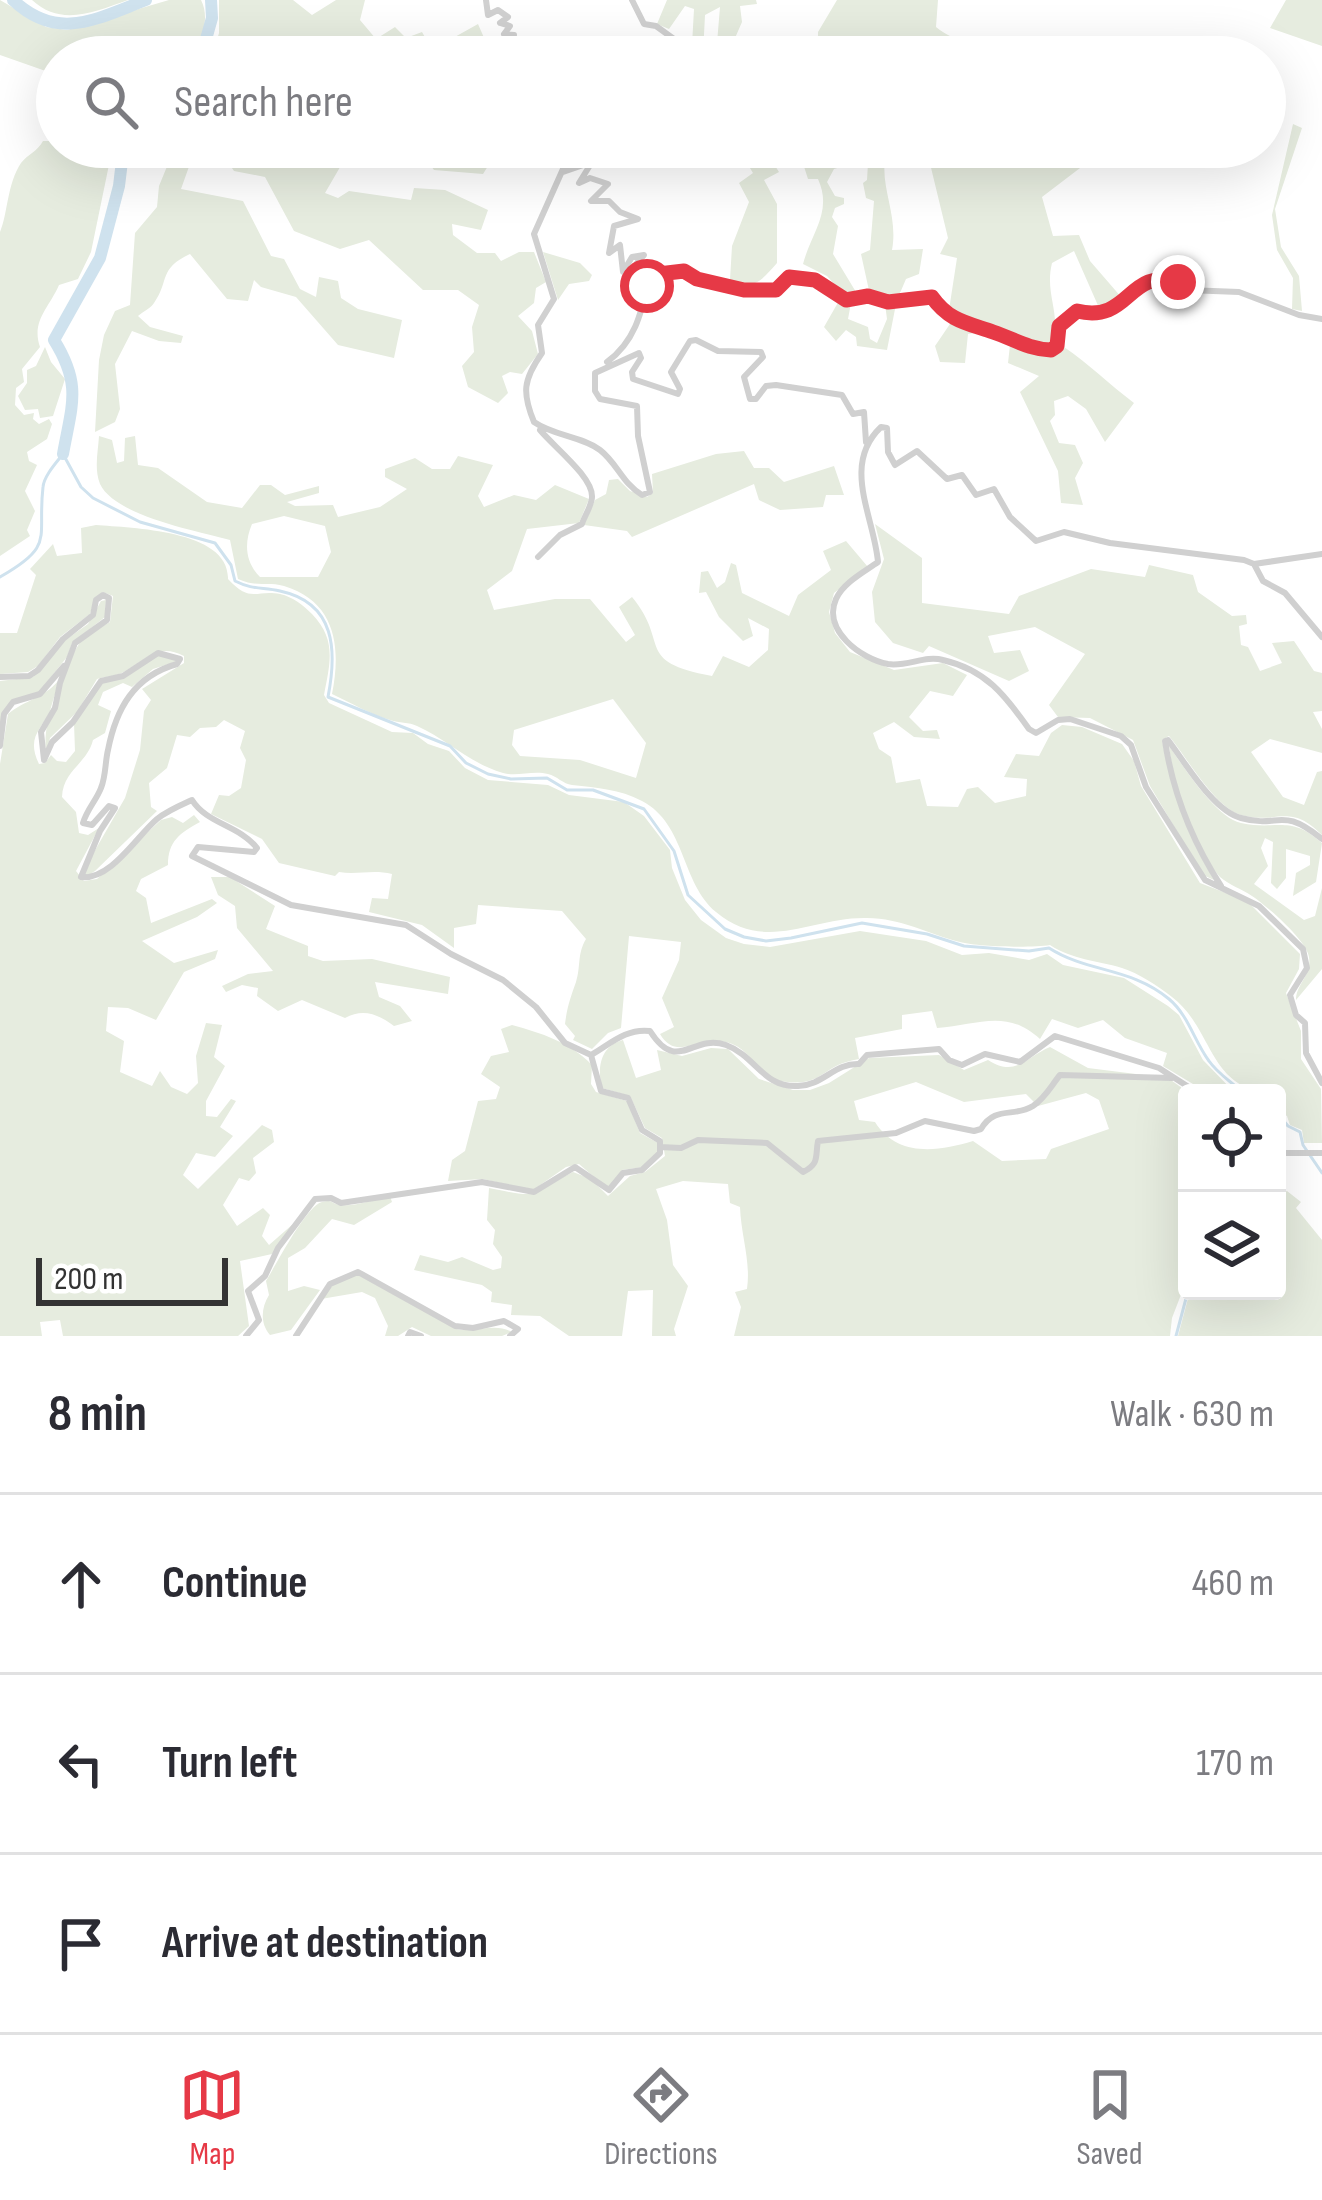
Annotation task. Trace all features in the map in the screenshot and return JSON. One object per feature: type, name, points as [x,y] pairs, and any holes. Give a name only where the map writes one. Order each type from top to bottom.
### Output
[{"type":"street","points":[[486,0],[488,15],[498,10],[508,17],[500,23],[509,26],[504,34],[513,36]]},
{"type":"street","points":[[632,0],[644,23],[670,36]]},
{"type":"street","points":[[538,557],[560,535],[582,524],[592,496],[576,465],[562,458],[534,422],[523,391],[542,353],[538,325],[554,299],[533,242],[564,168]]},
{"type":"street","points":[[563,172],[575,168]]},
{"type":"street","points":[[588,168],[579,183],[590,178],[608,184],[591,201],[609,201],[638,219],[614,226],[609,253],[620,245],[623,272],[632,257],[644,255],[637,263],[648,265],[647,286]]},
{"type":"street","points":[[534,422],[599,449],[632,490],[642,495],[650,492],[637,406],[600,399],[593,381],[631,337],[650,275],[684,271],[697,279],[744,290],[776,290],[789,277],[815,280],[846,300],[932,297],[951,318],[1036,350],[1057,346],[1059,326],[1077,311],[1090,316],[1117,308],[1151,279],[1165,278],[1199,292],[1239,292],[1322,319]]},
{"type":"street","points":[[599,369],[639,352],[633,379],[678,394],[671,372],[690,341],[696,340],[718,351],[755,350],[763,358],[744,377],[750,399],[756,399],[766,386],[776,385],[842,395],[853,414],[864,412],[866,446],[860,475],[878,562],[837,595],[832,611],[837,628],[866,657],[890,664],[943,660],[997,684],[1036,733],[1058,720],[1070,719],[1121,736],[1131,745],[1146,787],[1204,880],[1259,906],[1303,949],[1307,968],[1290,995],[1296,1015],[1305,1023],[1306,1053],[1322,1083]]},
{"type":"street","points":[[866,446],[881,427],[887,428],[888,452],[895,464],[917,451],[947,479],[962,475],[976,495],[994,489],[1010,517],[1036,541],[1064,532],[1254,564],[1322,554]]},
{"type":"street","points":[[1254,564],[1263,581],[1286,593],[1322,637]]},
{"type":"street","points":[[0,677],[29,676],[38,670],[63,639],[93,615],[96,600],[103,595],[109,598],[106,620],[82,635],[70,658],[55,708],[41,732],[44,760],[52,742],[73,722],[101,681],[123,676],[158,653],[180,658],[178,664],[150,676],[122,703],[103,784],[83,823],[92,825],[110,806],[115,808],[81,877],[94,877],[156,820],[192,800],[198,812],[232,827],[257,848],[254,852],[198,847],[192,856],[291,905],[386,919],[422,932],[451,954],[503,980],[536,1007],[565,1043],[591,1055],[601,1091],[628,1098],[642,1130],[653,1135],[660,1147],[651,1164],[622,1173],[609,1190],[575,1167],[534,1192],[482,1182],[341,1203],[315,1199],[278,1248],[265,1276],[248,1291],[259,1320],[246,1336]]},
{"type":"street","points":[[0,746],[4,714],[14,702],[48,688],[70,658]]},
{"type":"street","points":[[1221,886],[1180,804],[1165,741],[1229,812],[1240,818],[1292,819],[1307,824],[1322,838]]},
{"type":"street","points":[[591,1055],[612,1039],[650,1031],[661,1048],[672,1052],[715,1043],[728,1046],[772,1082],[799,1086],[816,1084],[839,1065],[859,1064],[867,1055],[939,1049],[962,1065],[985,1054],[1020,1062],[1055,1036],[1159,1068],[1184,1084]]},
{"type":"street","points":[[660,1147],[681,1148],[698,1139],[767,1143],[803,1172],[819,1156],[818,1141],[896,1133],[926,1121],[974,1131],[1002,1111],[1028,1110],[1060,1075],[1174,1078]]},
{"type":"street","points":[[1286,1153],[1322,1154]]},
{"type":"street","points":[[296,1336],[330,1284],[358,1272],[439,1319],[473,1328],[504,1321],[518,1329],[510,1336]]},
{"type":"street","points":[[408,1336],[410,1332],[421,1336]]},
{"type":"shaded area","points":[[0,0],[46,27],[67,30],[169,0],[201,0],[205,14],[202,36],[36,36],[36,68],[0,55]]},
{"type":"shaded area","points":[[32,0],[128,0],[66,15]]},
{"type":"shaded area","points":[[219,0],[293,0],[312,15],[336,0],[365,0],[360,20],[373,36],[218,36]]},
{"type":"shaded area","points":[[667,0],[756,0],[757,4],[740,6],[742,22],[736,36],[718,36],[720,7],[705,15],[704,36],[692,36],[694,9],[685,6],[669,29],[657,24]]},
{"type":"shaded area","points":[[837,0],[938,0],[936,27],[949,36],[818,36]]},
{"type":"shaded area","points":[[1286,0],[1322,0],[1322,46],[1270,28]]},
{"type":"shaded area","points":[[478,24],[483,36],[457,36]]},
{"type":"shaded area","points":[[395,27],[404,36],[381,36]]},
{"type":"shaded area","points":[[1293,124],[1302,128],[1275,209],[1281,247],[1299,276],[1302,311],[1292,309],[1293,278],[1277,250],[1272,215]]},
{"type":"shaded area","points":[[36,150],[36,168],[108,168],[91,252],[78,279],[59,285],[46,308],[39,322],[40,347],[22,369],[24,382],[16,388],[15,405],[24,415],[34,413],[39,424],[49,419],[52,424],[47,439],[27,452],[29,461],[37,465],[25,491],[35,511],[27,530],[30,536],[0,556],[0,232],[16,171]]},
{"type":"shaded area","points":[[166,168],[188,168],[181,189],[243,201],[271,256],[284,259],[300,289],[316,297],[319,277],[338,281],[341,298],[358,309],[402,320],[394,358],[338,345],[296,297],[261,287],[254,280],[248,301],[227,299],[190,254],[173,265],[154,303],[138,316],[150,327],[183,336],[181,343],[132,331],[115,364],[120,409],[115,422],[95,432],[104,335],[115,311],[130,305],[135,233],[157,207]]},
{"type":"shaded area","points":[[232,168],[340,168],[325,193],[338,198],[349,191],[411,200],[414,188],[445,190],[488,210],[481,230],[452,224],[453,235],[477,253],[495,253],[501,261],[519,252],[534,252],[546,282],[536,288],[534,303],[518,316],[532,331],[538,354],[522,374],[502,376],[508,393],[498,403],[468,387],[462,366],[474,352],[472,327],[479,305],[458,290],[423,290],[369,240],[340,249],[294,231],[265,177]]},
{"type":"shaded area","points":[[433,168],[487,168],[483,174]]},
{"type":"shaded area","points":[[750,168],[776,168],[779,172],[764,180],[777,204],[777,263],[761,279],[745,285],[730,280],[732,246],[749,202],[739,183],[753,173]]},
{"type":"shaded area","points":[[804,168],[837,168],[827,182],[835,196],[844,198],[832,217],[838,226],[833,254],[859,297],[847,298],[827,276],[803,264],[823,202],[818,179],[808,179]]},
{"type":"shaded area","points":[[868,168],[885,168],[892,250],[923,249],[919,274],[906,279],[897,300],[870,295],[861,254],[870,250],[874,201],[866,198],[863,183]]},
{"type":"shaded area","points":[[931,168],[1080,168],[1042,197],[1053,236],[1079,235],[1090,261],[1122,298],[1117,305],[1100,310],[1074,251],[1052,263],[1055,324],[1051,346],[1016,341],[949,310],[957,258],[940,254],[948,238]]},
{"type":"shaded area","points":[[543,252],[580,263],[592,275],[589,281],[569,284],[558,300]]},
{"type":"shaded area","points":[[840,299],[851,303],[848,319],[868,327],[870,339],[877,343],[887,319],[885,304],[896,304],[887,350],[857,346],[856,337],[846,330],[836,341],[824,327]]},
{"type":"shaded area","points":[[952,321],[981,332],[968,334],[965,363],[940,362],[935,346]]},
{"type":"shaded area","points":[[1010,345],[1037,354],[1064,347],[1134,403],[1105,442],[1086,409],[1068,396],[1054,401],[1055,415],[1050,421],[1059,443],[1075,445],[1083,463],[1075,478],[1083,505],[1061,503],[1058,471],[1020,392],[1039,376],[1008,363]]},
{"type":"shaded area","points":[[45,347],[65,379],[53,416],[40,418],[38,409],[25,410],[18,396],[27,383],[27,370],[36,366]]},
{"type":"shaded area","points":[[99,436],[112,440],[117,463],[124,461],[125,438],[135,436],[138,465],[158,468],[207,502],[242,508],[260,485],[271,485],[285,495],[319,486],[319,493],[287,502],[333,505],[338,517],[380,507],[407,489],[385,477],[385,469],[415,458],[432,469],[450,469],[458,456],[493,465],[478,496],[484,507],[514,495],[536,500],[555,485],[589,499],[579,523],[527,529],[512,571],[487,590],[494,610],[555,599],[590,599],[626,642],[635,635],[619,607],[632,597],[662,657],[712,676],[723,656],[749,667],[768,650],[769,629],[748,618],[753,636],[743,641],[719,617],[706,592],[699,593],[701,572],[708,571],[717,588],[725,582],[731,563],[736,565],[742,593],[789,616],[798,595],[831,570],[823,551],[846,541],[868,567],[834,593],[829,612],[835,633],[850,652],[894,670],[943,663],[967,675],[953,696],[930,691],[909,717],[923,731],[937,730],[940,739],[914,737],[894,722],[873,733],[879,749],[891,757],[896,783],[920,779],[927,806],[958,807],[967,789],[978,787],[995,803],[1026,796],[1027,779],[1004,777],[1016,754],[1039,756],[1051,733],[1062,725],[1082,727],[1122,744],[1134,761],[1141,786],[1200,883],[1247,901],[1300,954],[1299,969],[1286,993],[1301,1031],[1301,1059],[1321,1089],[1322,1143],[1304,1143],[1302,1130],[1290,1125],[1286,1084],[1238,1083],[1186,1011],[1166,993],[1122,968],[1050,945],[968,944],[877,918],[770,932],[734,924],[705,900],[667,824],[642,801],[617,791],[569,784],[548,774],[503,773],[417,726],[383,718],[332,694],[335,644],[325,615],[315,603],[284,586],[238,579],[230,540],[158,521],[122,505],[100,484]],"holes":[[[284,516],[325,526],[331,552],[318,577],[260,577],[251,565],[247,545],[252,524]],[[613,699],[646,743],[636,778],[580,760],[520,756],[512,745],[514,730]]]},
{"type":"shaded area","points":[[744,451],[754,468],[769,468],[784,482],[834,466],[844,495],[826,495],[823,507],[780,510],[759,500],[754,484],[632,537],[627,531],[584,525],[595,500],[606,494],[609,480],[618,479],[630,491],[647,497],[653,493],[652,474],[716,454]]},
{"type":"shaded area","points":[[875,524],[922,558],[922,603],[1009,614],[1019,596],[1091,569],[1145,577],[1149,565],[1193,575],[1198,592],[1232,616],[1246,615],[1247,624],[1239,626],[1241,645],[1248,647],[1260,671],[1282,663],[1272,643],[1294,641],[1314,671],[1322,673],[1322,711],[1313,712],[1322,729],[1322,753],[1270,739],[1251,752],[1283,797],[1304,805],[1317,772],[1322,771],[1322,835],[1301,819],[1254,817],[1231,810],[1211,792],[1169,736],[1162,740],[1176,795],[1214,880],[1203,875],[1150,786],[1133,740],[1090,718],[1058,717],[1049,705],[1085,654],[1035,627],[988,636],[994,653],[1020,650],[1029,671],[1009,681],[929,646],[923,653],[893,643],[875,622],[872,592],[884,559]]},
{"type":"shaded area","points":[[81,528],[154,530],[197,541],[213,550],[224,563],[228,579],[242,591],[280,594],[301,605],[320,624],[328,643],[324,695],[329,703],[392,732],[413,733],[449,751],[465,768],[488,780],[548,785],[569,795],[624,802],[644,816],[670,850],[685,900],[701,920],[726,938],[770,947],[860,931],[926,941],[962,955],[989,953],[1029,960],[1047,954],[1063,965],[1124,978],[1168,1006],[1179,1015],[1203,1060],[1226,1084],[1193,1084],[1163,1066],[1167,1053],[1125,1038],[1103,1020],[1078,1028],[1052,1019],[1040,1039],[1003,1021],[937,1028],[932,1011],[902,1015],[902,1029],[855,1038],[859,1059],[813,1080],[773,1080],[729,1043],[679,1047],[666,1042],[660,1034],[674,1027],[662,998],[679,960],[681,942],[629,936],[621,1028],[592,1049],[573,1040],[565,1024],[586,939],[562,911],[478,905],[476,924],[454,928],[454,948],[422,925],[369,912],[372,898],[388,899],[392,874],[339,872],[335,876],[279,863],[262,839],[211,814],[219,795],[229,796],[241,788],[246,760],[240,748],[245,731],[224,720],[190,737],[177,735],[167,768],[149,783],[151,807],[157,811],[87,876],[82,873],[125,798],[140,750],[144,711],[151,700],[142,689],[184,663],[184,656],[161,652],[120,674],[97,679],[77,712],[50,738],[46,753],[47,726],[60,683],[82,640],[110,622],[113,596],[103,592],[95,598],[90,614],[60,637],[28,672],[0,674],[0,633],[17,633],[36,575],[30,569],[53,544],[57,556],[82,553]]},
{"type":"shaded area","points":[[106,600],[105,617],[72,643],[67,657],[39,692],[13,700],[0,730],[0,681],[33,677]]},
{"type":"shaded area","points":[[158,655],[175,658],[175,662],[153,669],[132,687],[123,683],[103,692],[98,705],[111,711],[105,733],[93,740],[63,788],[62,797],[76,812],[79,833],[88,835],[99,828],[76,871],[84,881],[97,879],[161,820],[172,817],[183,823],[194,815],[200,822],[176,839],[168,865],[141,879],[136,891],[146,898],[151,923],[212,899],[217,903],[142,941],[174,963],[218,950],[215,959],[184,972],[156,1020],[128,1008],[108,1007],[106,1031],[124,1041],[120,1072],[152,1086],[160,1071],[171,1087],[187,1094],[198,1083],[196,1056],[206,1023],[222,1025],[214,1057],[225,1066],[206,1101],[206,1116],[217,1117],[231,1099],[236,1101],[220,1127],[233,1136],[215,1157],[196,1153],[183,1175],[198,1189],[262,1125],[272,1130],[274,1142],[253,1158],[256,1173],[249,1181],[239,1178],[223,1205],[237,1226],[263,1208],[270,1215],[262,1236],[269,1245],[293,1224],[272,1254],[240,1261],[249,1326],[238,1336],[63,1336],[60,1320],[40,1322],[42,1336],[0,1336],[0,764],[8,714],[58,681],[34,747],[39,764],[51,755],[66,762],[75,751],[74,723],[101,683],[124,678]]},
{"type":"shaded area","points":[[1169,746],[1201,790],[1231,819],[1292,826],[1322,843],[1316,882],[1293,896],[1296,873],[1310,865],[1310,856],[1286,849],[1286,878],[1277,889],[1271,883],[1273,842],[1265,838],[1261,848],[1268,866],[1254,884],[1304,920],[1315,916],[1322,888],[1322,969],[1296,1000],[1308,969],[1307,950],[1276,915],[1224,880],[1211,865],[1186,815]]},
{"type":"shaded area","points":[[211,877],[230,877],[275,906],[266,929],[308,946],[308,956],[323,961],[372,959],[450,977],[448,994],[375,982],[379,997],[400,1006],[412,1021],[394,1026],[370,1014],[345,1018],[302,1000],[278,1011],[257,996],[258,988],[242,985],[226,992],[222,986],[248,974],[273,971],[237,928],[235,906],[218,895]]},
{"type":"shaded area","points":[[512,1025],[555,1039],[583,1057],[592,1065],[591,1084],[596,1092],[627,1101],[640,1133],[658,1143],[658,1152],[643,1167],[622,1170],[608,1189],[579,1164],[566,1167],[533,1190],[483,1179],[448,1181],[452,1160],[465,1151],[478,1101],[496,1099],[500,1087],[481,1074],[491,1056],[509,1052],[501,1029]]},
{"type":"shaded area","points":[[623,1040],[636,1078],[661,1070],[657,1050],[682,1056],[728,1049],[759,1079],[793,1090],[829,1083],[869,1058],[939,1055],[964,1070],[988,1060],[1014,1066],[1050,1047],[1088,1068],[1168,1078],[1178,1085],[1179,1300],[1170,1336],[734,1336],[741,1307],[735,1292],[747,1289],[748,1268],[740,1207],[730,1203],[728,1184],[683,1181],[656,1189],[667,1220],[673,1265],[688,1286],[676,1336],[652,1336],[653,1290],[628,1291],[622,1336],[569,1336],[540,1316],[511,1315],[512,1305],[491,1302],[492,1292],[482,1285],[414,1270],[420,1255],[448,1262],[462,1257],[493,1270],[501,1268],[502,1257],[493,1244],[495,1230],[487,1220],[489,1188],[534,1193],[573,1172],[591,1179],[608,1196],[630,1176],[645,1172],[665,1156],[662,1138],[645,1128],[630,1096],[602,1088],[602,1059],[609,1047]],"holes":[[[916,1082],[964,1102],[1026,1094],[1038,1106],[1086,1093],[1099,1100],[1109,1129],[1051,1149],[1046,1159],[1002,1161],[973,1141],[946,1148],[906,1146],[875,1122],[859,1120],[854,1101]]]},
{"type":"shaded area","points":[[1286,1191],[1301,1202],[1296,1208],[1322,1240],[1322,1336],[1178,1336],[1188,1300],[1286,1300]]},
{"type":"shaded area","points":[[390,1196],[392,1202],[354,1225],[332,1219],[305,1248],[288,1258],[288,1291],[304,1286],[320,1290],[291,1330],[270,1335],[263,1315],[269,1295],[266,1281],[308,1214],[322,1202],[352,1205]]},
{"type":"shaded area","points":[[357,1274],[456,1329],[512,1332],[431,1336],[412,1327],[398,1336],[385,1336],[388,1326],[375,1298],[362,1292],[321,1299],[331,1286]]},
{"type":"waterway","points":[[13,0],[30,13],[62,23],[94,19],[146,0]]},
{"type":"waterway","points":[[207,36],[211,0]]},
{"type":"waterway","points":[[63,454],[72,383],[54,340],[100,258],[121,168]]},
{"type":"waterway","points":[[0,577],[37,548],[44,483],[63,454],[81,487],[93,498],[140,522],[215,543],[231,565],[235,581],[299,597],[312,606],[332,646],[328,697],[450,746],[466,763],[488,774],[547,778],[567,790],[593,790],[644,809],[674,851],[688,895],[725,929],[766,941],[862,923],[964,946],[1049,948],[1140,981],[1169,999],[1213,1066],[1233,1084]]},
{"type":"waterway","points":[[1286,1124],[1300,1132],[1322,1173]]},
{"type":"waterway","points":[[1176,1336],[1186,1300]]},
{"type":"route","points":[[647,286],[650,275],[684,271],[697,279],[744,290],[776,290],[789,277],[815,280],[846,300],[868,296],[908,302],[932,297],[951,318],[1016,344],[1051,350],[1057,346],[1059,326],[1077,311],[1090,316],[1117,308],[1151,279],[1178,282]]}]
